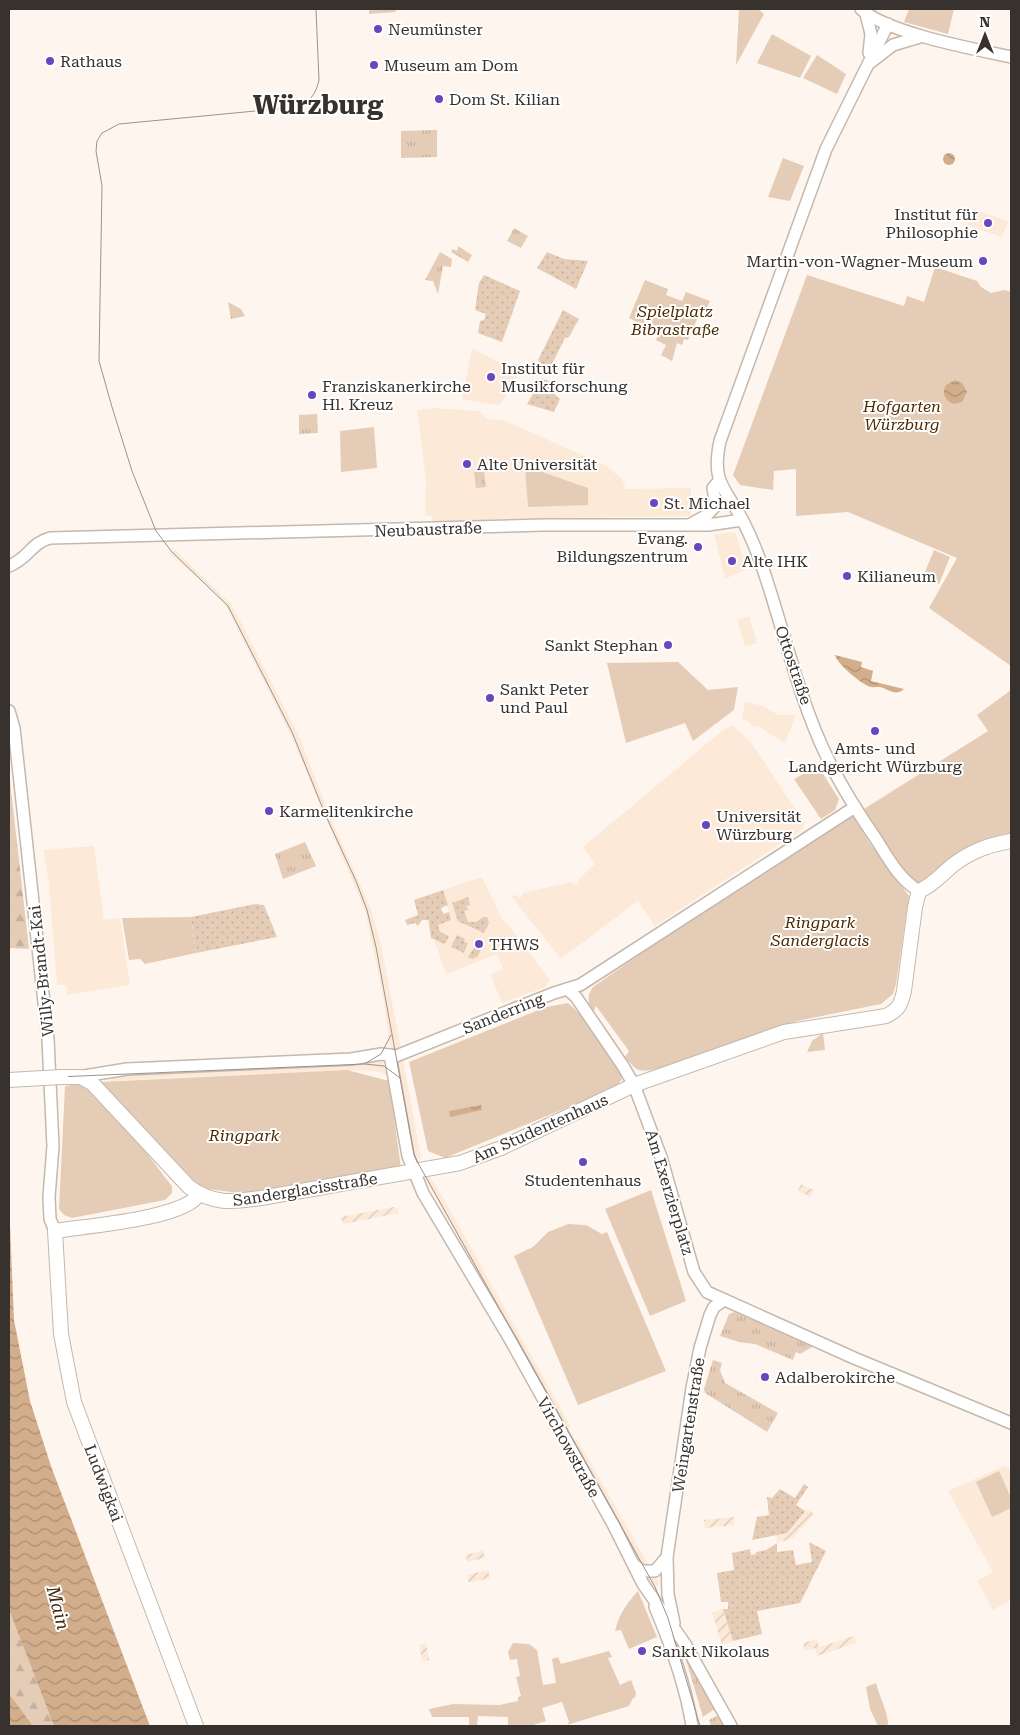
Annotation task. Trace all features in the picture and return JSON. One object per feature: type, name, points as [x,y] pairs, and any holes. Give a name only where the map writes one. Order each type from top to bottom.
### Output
[{"type":"main road","points":[[919,891],[927,888],[976,850],[1011,841]]},
{"type":"main road","name":"Am Studentenhaus","points":[[415,1172],[481,1156],[634,1085],[784,1032],[886,1016],[896,1012],[901,1004],[904,991],[915,907],[919,891]]},
{"type":"main road","points":[[9,1080],[78,1077],[92,1083],[189,1187],[199,1194],[196,1200],[175,1211],[54,1231]]},
{"type":"main road","name":"Sanderglacisstraße","points":[[199,1194],[229,1202],[415,1172]]},
{"type":"main road","name":"Ludwigkai","points":[[54,1231],[61,1334],[74,1402],[196,1726]]},
{"type":"street","points":[[863,11],[888,24],[924,36],[1011,58]]},
{"type":"street","points":[[863,11],[871,34],[866,66]]},
{"type":"street","points":[[716,503],[713,488],[719,481],[717,464],[720,441],[826,149],[888,24]]},
{"type":"street","points":[[866,66],[894,45],[924,36]]},
{"type":"street","name":"Ottostraße","points":[[719,481],[742,520],[762,565],[827,757],[855,807],[896,870],[910,886],[919,891]]},
{"type":"street","points":[[690,525],[707,515],[716,503],[726,501],[732,505]]},
{"type":"street","name":"Neubaustraße","points":[[9,566],[24,559],[37,543],[50,538],[544,525],[708,525],[742,520]]},
{"type":"street","name":"Willy-Brandt-Kai","points":[[9,711],[14,728],[48,1039],[53,1146],[48,1196],[50,1219],[54,1231]]},
{"type":"street","name":"Sanderring","points":[[78,1077],[127,1069],[399,1055],[582,984],[855,807]]},
{"type":"street","name":"Am Exerzierplatz","points":[[567,989],[576,997],[634,1085],[661,1157],[694,1272],[707,1292],[718,1297]]},
{"type":"street","name":"Virchowstraße","points":[[390,1055],[408,1156],[422,1193],[511,1341],[650,1596],[678,1634],[729,1723]]},
{"type":"street","points":[[92,1083],[103,1072]]},
{"type":"street","points":[[718,1297],[858,1360],[1011,1423]]},
{"type":"street","name":"Weingartenstraße","points":[[678,1634],[668,1594],[668,1557],[700,1348],[718,1297]]},
{"type":"street","points":[[633,1564],[642,1572],[655,1570],[668,1557]]},
{"type":"street","points":[[650,1596],[671,1648],[689,1706],[692,1726]]},
{"type":"shaded area","name":"Institut für Philosophie","points":[[973,209],[1008,221],[1002,237],[967,225]]},
{"type":"shaded area","name":"Institut für Musikforschung","points":[[472,348],[496,361],[522,369],[500,405],[462,399]]},
{"type":"shaded area","points":[[433,408],[479,411],[488,419],[505,421],[605,465],[621,478],[625,485],[624,489],[691,488],[691,516],[487,519],[484,521],[433,522],[431,516],[425,515],[426,481],[417,410]]},
{"type":"shaded area","name":"Alte IHK","points":[[735,532],[747,569],[725,579],[714,534]]},
{"type":"shaded area","points":[[175,550],[232,605],[300,738],[328,812],[371,909],[381,945],[401,1049],[394,1051],[390,1046],[383,995],[365,911],[293,740],[226,606],[214,592],[170,554]]},
{"type":"shaded area","points":[[749,616],[757,643],[745,646],[737,620]]},
{"type":"shaded area","points":[[745,702],[763,706],[778,715],[796,715],[785,743],[742,719]]},
{"type":"shaded area","name":"Universität Würzburg","points":[[732,725],[750,741],[759,754],[804,823],[803,829],[655,926],[638,901],[561,959],[511,896],[515,895],[521,898],[523,893],[571,882],[577,885],[579,879],[595,864],[583,847],[723,730]]},
{"type":"shaded area","points":[[94,846],[104,920],[120,918],[130,985],[67,995],[67,985],[57,985],[49,883],[43,850]]},
{"type":"shaded area","name":"THWS","points":[[482,877],[504,923],[506,922],[550,980],[546,987],[502,1003],[490,974],[503,969],[497,954],[446,974],[434,939],[431,938],[427,919],[449,912],[443,890]]},
{"type":"shaded area","points":[[382,1059],[387,1076],[377,1071],[347,1070],[110,1081],[118,1074]]},
{"type":"shaded area","points":[[403,1059],[422,1161],[413,1154],[397,1062]]},
{"type":"shaded area","points":[[430,1177],[571,1427],[565,1430],[425,1178]]},
{"type":"shaded area","points":[[801,1184],[814,1190],[810,1197],[798,1191]]},
{"type":"shaded area","points":[[393,1207],[397,1208],[399,1213],[343,1224],[341,1217]]},
{"type":"shaded area","points":[[577,1439],[660,1585],[653,1588],[633,1557],[571,1442]]},
{"type":"shaded area","points":[[1004,1466],[1011,1470],[1011,1597],[1009,1601],[993,1610],[977,1581],[993,1572],[948,1491]]},
{"type":"shaded area","points":[[807,1509],[814,1514],[793,1538],[777,1543],[777,1535],[787,1532]]},
{"type":"shaded area","points":[[734,1517],[735,1525],[705,1528],[704,1520]]},
{"type":"shaded area","points":[[483,1550],[485,1558],[467,1562],[466,1555]]},
{"type":"shaded area","points":[[488,1570],[490,1578],[469,1583],[467,1575]]},
{"type":"shaded area","points":[[723,1609],[733,1641],[722,1645],[712,1613]]},
{"type":"shaded area","points":[[854,1636],[856,1643],[817,1656],[815,1648],[805,1651],[803,1643],[817,1639],[819,1647]]},
{"type":"shaded area","points":[[426,1643],[429,1660],[422,1661],[419,1645]]},
{"type":"green space","points":[[369,9],[395,9],[396,12],[369,14]]},
{"type":"green space","points":[[739,9],[758,9],[764,14],[736,65]]},
{"type":"green space","points":[[909,9],[954,9],[948,34],[904,22]]},
{"type":"green space","points":[[772,34],[811,56],[800,78],[757,63]]},
{"type":"green space","points":[[817,55],[846,74],[837,94],[803,78]]},
{"type":"green space","points":[[437,130],[437,157],[401,158],[401,131]]},
{"type":"green space","points":[[783,158],[804,166],[790,201],[768,197]]},
{"type":"green space","points":[[514,228],[528,236],[521,248],[507,241]]},
{"type":"green space","points":[[458,246],[472,255],[468,262],[451,252],[453,249],[457,251]]},
{"type":"green space","points":[[440,252],[452,259],[451,267],[443,266],[438,294],[433,281],[425,280]]},
{"type":"green space","points":[[547,252],[564,259],[588,261],[576,289],[537,268]]},
{"type":"green space","name":"Hofgarten Würzburg","points":[[935,267],[977,281],[981,287],[991,293],[1004,290],[1011,292],[1011,666],[929,608],[957,558],[848,512],[796,516],[796,469],[774,471],[773,490],[740,485],[733,475],[807,275],[904,306],[907,296],[924,302]]},
{"type":"green space","points":[[484,275],[520,291],[502,342],[478,333],[480,321],[484,320],[486,314],[475,310],[479,283]]},
{"type":"green space","name":"Spielplatz Bibrastraße","points":[[645,280],[668,289],[666,295],[682,301],[686,292],[710,301],[705,311],[701,310],[688,340],[684,339],[682,345],[677,343],[672,361],[661,355],[666,345],[656,340],[659,333],[629,318]]},
{"type":"green space","points":[[228,302],[241,309],[245,316],[231,319]]},
{"type":"green space","points":[[563,310],[579,319],[569,337],[565,338],[548,372],[538,360]]},
{"type":"green space","points":[[542,378],[559,386],[555,395],[560,399],[554,412],[527,404]]},
{"type":"green space","points":[[317,414],[318,433],[299,434],[299,415]]},
{"type":"green space","points":[[374,427],[377,468],[341,472],[340,431]]},
{"type":"green space","points":[[525,466],[588,488],[588,505],[528,507]]},
{"type":"green space","points":[[484,470],[486,487],[476,488],[474,472]]},
{"type":"green space","points":[[934,550],[950,557],[939,584],[923,577]]},
{"type":"green space","points":[[678,662],[708,690],[738,687],[734,710],[693,741],[685,723],[626,743],[607,663]]},
{"type":"green space","points":[[1011,690],[1011,835],[986,840],[963,849],[918,892],[910,888],[864,809],[988,731],[977,715]]},
{"type":"green space","points":[[818,766],[839,799],[835,810],[821,819],[794,779]]},
{"type":"green space","points":[[9,772],[29,949],[9,948]]},
{"type":"green space","name":"Ringpark Sanderglacis","points":[[849,808],[869,842],[909,896],[893,994],[881,1004],[797,1021],[661,1068],[644,1071],[637,1069],[625,1057],[629,1051],[596,1006],[593,1013],[588,1000],[593,987]]},
{"type":"green space","points":[[305,842],[316,866],[283,879],[275,854]]},
{"type":"green space","points":[[443,890],[448,905],[441,908],[443,914],[449,912],[451,920],[438,925],[440,932],[449,936],[445,944],[431,938],[429,920],[422,920],[418,926],[415,923],[407,925],[405,920],[418,915],[414,900]]},
{"type":"green space","points":[[468,897],[470,905],[466,906],[468,910],[464,911],[468,922],[476,922],[483,917],[487,917],[489,923],[484,933],[458,921],[452,903]]},
{"type":"green space","points":[[255,904],[264,905],[277,937],[196,953],[191,917]]},
{"type":"green space","points":[[191,917],[196,953],[145,964],[140,959],[129,960],[122,918]]},
{"type":"green space","points":[[457,935],[465,939],[464,942],[468,943],[464,953],[451,947]]},
{"type":"green space","points":[[479,940],[484,942],[478,956],[472,959],[468,957]]},
{"type":"green space","points":[[568,1003],[584,1018],[614,1059],[622,1079],[615,1088],[445,1158],[428,1151],[409,1062],[546,1007]]},
{"type":"green space","points":[[823,1033],[825,1050],[807,1052],[812,1041]]},
{"type":"green space","name":"Ringpark","points":[[347,1070],[389,1081],[401,1168],[246,1194],[201,1188],[100,1082]]},
{"type":"green space","points":[[79,1084],[90,1090],[115,1114],[172,1186],[172,1193],[165,1200],[72,1218],[64,1215],[59,1209],[65,1086]]},
{"type":"green space","points":[[651,1190],[686,1301],[650,1316],[605,1209]]},
{"type":"green space","points":[[568,1224],[586,1225],[602,1234],[607,1232],[666,1371],[578,1405],[514,1256],[533,1247],[548,1232]]},
{"type":"green space","points":[[734,1312],[814,1346],[800,1354],[796,1352],[793,1360],[755,1344],[739,1342],[720,1336],[729,1314]]},
{"type":"green space","points":[[713,1360],[722,1363],[720,1370],[725,1383],[778,1413],[767,1432],[705,1393],[704,1389]]},
{"type":"green space","points":[[999,1471],[1011,1498],[1011,1508],[992,1517],[976,1482]]},
{"type":"green space","points":[[804,1484],[808,1487],[796,1505],[805,1511],[807,1509],[787,1533],[752,1540],[757,1517],[769,1515],[767,1497],[772,1498],[780,1489],[795,1498]]},
{"type":"green space","points":[[809,1542],[826,1551],[800,1603],[757,1611],[762,1634],[733,1641],[723,1609],[728,1609],[728,1602],[721,1602],[717,1573],[734,1570],[732,1553],[750,1549],[751,1555],[756,1554],[756,1552],[766,1550],[777,1543],[777,1552],[793,1550],[796,1565],[812,1562]]},
{"type":"green space","points":[[638,1591],[657,1637],[629,1649],[621,1630],[615,1631],[624,1609]]},
{"type":"green space","points":[[9,1610],[54,1726],[33,1726],[9,1695]]},
{"type":"green space","points":[[513,1643],[529,1644],[537,1650],[543,1685],[556,1683],[552,1659],[558,1657],[561,1664],[609,1651],[612,1657],[608,1658],[620,1685],[631,1680],[636,1693],[635,1698],[633,1698],[629,1706],[567,1725],[569,1722],[562,1702],[542,1708],[546,1721],[530,1726],[508,1726],[508,1717],[478,1716],[477,1725],[469,1726],[469,1717],[432,1717],[429,1709],[453,1704],[499,1705],[518,1701],[518,1697],[521,1696],[516,1677],[520,1676],[517,1659],[510,1660],[508,1652]]},
{"type":"green space","points":[[688,1659],[716,1708],[703,1717],[686,1660]]},
{"type":"green space","points":[[876,1683],[887,1716],[888,1726],[878,1726],[870,1709],[866,1687]]},
{"type":"green space","points":[[718,1715],[724,1726],[711,1726],[709,1720]]},
{"type":"water","points":[[951,153],[954,154],[954,164],[947,165],[944,164],[943,157],[944,154]]},
{"type":"water","points":[[955,380],[962,383],[967,392],[962,402],[954,404],[946,399],[944,391],[946,385]]},
{"type":"water","points":[[835,655],[862,662],[861,667],[873,671],[871,681],[904,689],[896,693],[881,687],[867,685],[845,669]]},
{"type":"water","points":[[481,1105],[482,1110],[450,1117],[449,1111]]},
{"type":"water","name":"Main","points":[[9,1201],[14,1320],[30,1401],[52,1469],[150,1726],[54,1726],[9,1610]]},
{"type":"water","points":[[9,1695],[13,1699],[33,1726],[9,1726]]},
{"type":"tram line","points":[[316,9],[319,80],[312,97],[304,103],[287,108],[119,124],[102,133],[97,141],[96,151],[102,186],[99,361],[132,471],[156,531],[172,552],[228,606],[292,732],[325,814],[356,881],[367,910],[376,947],[414,1154],[655,1587],[668,1618],[700,1726]]},
{"type":"tram line","points":[[366,1063],[381,1054],[391,1035]]},
{"type":"tram line","points":[[9,1079],[365,1064],[384,1066],[400,1078]]},
{"type":"place","name":"Neumünster","points":[[378,29]]},
{"type":"place","name":"Rathaus","points":[[50,61]]},
{"type":"place","name":"Museum am Dom","points":[[374,65]]},
{"type":"place","name":"Dom St. Kilian","points":[[439,99]]},
{"type":"place","name":"Institut für Philosophie","points":[[988,223]]},
{"type":"place","name":"Martin-von-Wagner-Museum","points":[[983,261]]},
{"type":"place","name":"Institut für Musikforschung","points":[[491,377]]},
{"type":"place","name":"Franziskanerkirche Hl. Kreuz","points":[[312,395]]},
{"type":"place","name":"Alte Universität","points":[[467,464]]},
{"type":"place","name":"St. Michael","points":[[654,503]]},
{"type":"place","name":"Evang. Bildungszentrum","points":[[698,547]]},
{"type":"place","name":"Alte IHK","points":[[732,561]]},
{"type":"place","name":"Kilianeum","points":[[847,576]]},
{"type":"place","name":"Sankt Stephan","points":[[668,645]]},
{"type":"place","name":"Sankt Peter und Paul","points":[[490,698]]},
{"type":"place","name":"Amts- und Landgericht Würzburg","points":[[875,731]]},
{"type":"place","name":"Karmelitenkirche","points":[[269,811]]},
{"type":"place","name":"Universität Würzburg","points":[[706,825]]},
{"type":"place","name":"THWS","points":[[479,944]]},
{"type":"place","name":"Studentenhaus","points":[[583,1162]]},
{"type":"place","name":"Adalberokirche","points":[[765,1377]]},
{"type":"place","name":"Sankt Nikolaus","points":[[642,1651]]},
{"type":"district","name":"Würzburg","points":[[318,105]]}]
